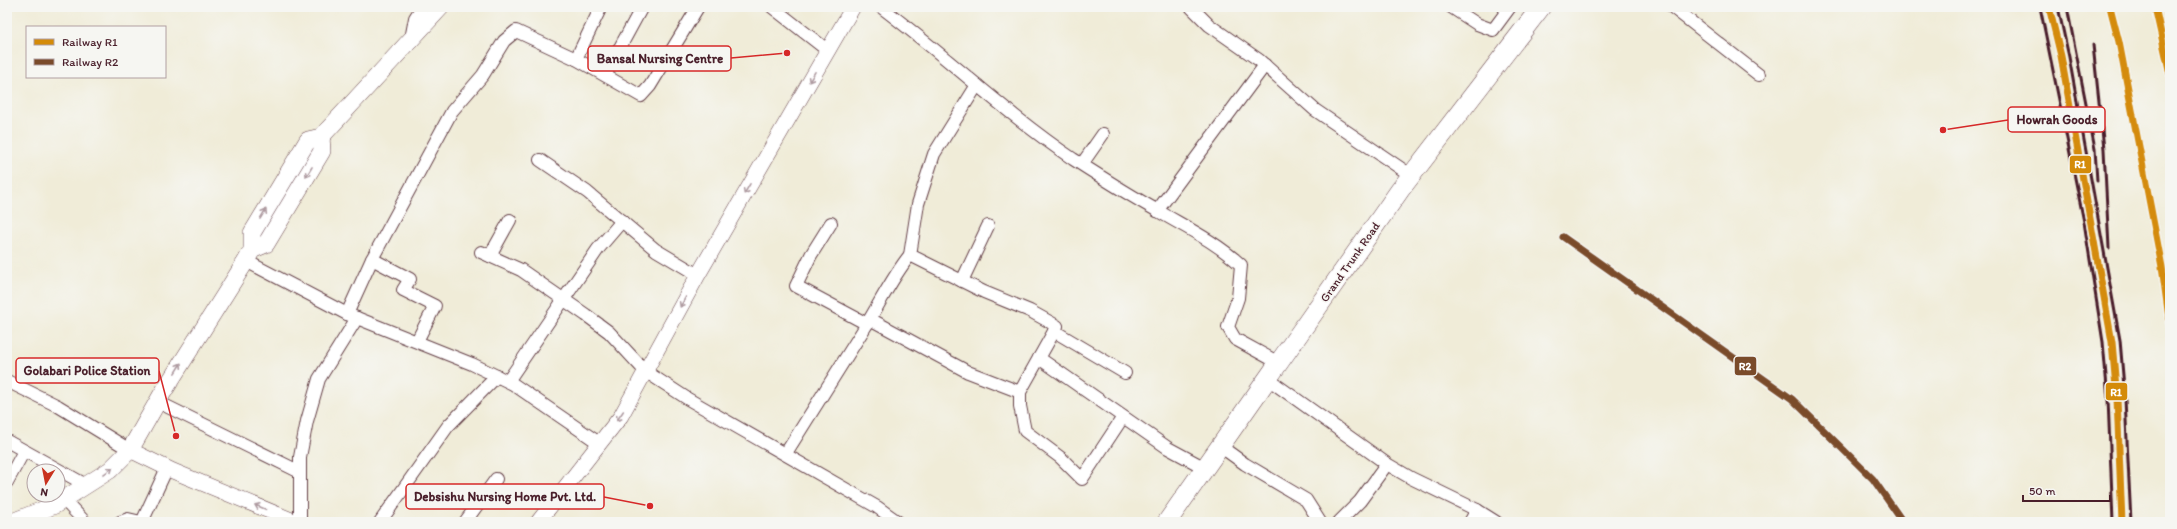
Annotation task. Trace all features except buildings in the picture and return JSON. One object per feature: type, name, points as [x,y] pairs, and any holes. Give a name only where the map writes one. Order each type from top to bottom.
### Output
[{"type":"main road","points":[[66,499],[110,470],[130,450],[158,402],[249,256],[266,244],[322,151],[321,137],[441,7]]},
{"type":"main road","name":"Grand Trunk Road","points":[[1166,522],[1400,190],[1541,7]]},
{"type":"main road","points":[[12,522],[57,503]]},
{"type":"street","points":[[411,41],[415,18],[422,7]]},
{"type":"street","points":[[576,59],[601,7]]},
{"type":"street","points":[[605,75],[642,7]]},
{"type":"street","points":[[300,522],[300,457],[306,421],[319,379],[352,316],[372,259],[452,111],[470,92],[483,75],[504,41],[516,31],[576,59],[641,96],[650,86],[698,7]]},
{"type":"street","points":[[772,7],[827,50]]},
{"type":"street","points":[[538,522],[621,416],[698,275],[853,7]]},
{"type":"street","points":[[881,7],[910,29],[977,86],[1082,164],[1157,211],[1223,248],[1241,265],[1238,298],[1228,327],[1235,339],[1279,363]]},
{"type":"street","points":[[1191,7],[1209,25],[1265,65],[1315,110],[1412,176]]},
{"type":"street","points":[[1451,7],[1477,24],[1493,30],[1510,7]]},
{"type":"street","points":[[1672,7],[1759,75]]},
{"type":"street","points":[[1157,211],[1265,65]]},
{"type":"street","points":[[786,453],[868,322],[898,270],[910,255],[918,204],[934,154],[977,86]]},
{"type":"street","points":[[1082,164],[1103,134]]},
{"type":"street","points":[[540,160],[587,192],[656,250],[698,275]]},
{"type":"street","points":[[510,220],[486,254],[521,270],[609,332],[645,371],[688,400],[786,453],[877,507],[898,522]]},
{"type":"street","points":[[508,381],[598,249],[622,221]]},
{"type":"street","points":[[830,224],[811,255],[796,286],[968,372],[1020,392]]},
{"type":"street","points":[[962,281],[988,226]]},
{"type":"street","points":[[910,255],[962,281],[1030,311],[1057,326],[1020,392],[1020,406],[1025,431],[1061,458],[1082,479],[1123,417]]},
{"type":"street","points":[[249,256],[352,316],[417,341],[508,381],[599,443]]},
{"type":"street","points":[[372,259],[410,280],[403,290],[435,306],[417,341]]},
{"type":"street","points":[[1054,331],[1125,373]]},
{"type":"street","points":[[1039,358],[1168,448],[1205,468]]},
{"type":"street","points":[[380,522],[448,426],[496,376]]},
{"type":"street","points":[[1268,379],[1387,464],[1410,478],[1478,510],[1496,522]]},
{"type":"street","points":[[7,381],[58,406],[130,450],[167,468],[296,522]]},
{"type":"street","points":[[158,402],[300,472]]},
{"type":"street","points":[[7,441],[86,485]]},
{"type":"street","points":[[1220,446],[1245,464],[1306,500],[1320,522]]},
{"type":"street","points":[[7,482],[24,451]]},
{"type":"street","points":[[1339,522],[1360,501],[1387,464]]},
{"type":"street","points":[[120,522],[128,519],[142,522],[167,468]]},
{"type":"street","points":[[465,522],[496,479]]},
{"type":"street","points":[[66,502],[85,522]]},
{"type":"street","points":[[1470,522],[1478,510]]},
{"type":"railway","points":[[2040,7],[2084,222],[2103,342],[2108,399],[2113,522]]},
{"type":"railway","points":[[2049,7],[2061,56],[2112,342],[2117,399],[2122,522]]},
{"type":"railway","points":[[2058,7],[2069,57],[2120,340],[2125,399],[2131,522]]},
{"type":"railway","points":[[2067,7],[2095,149],[2097,181]]},
{"type":"railway","points":[[2110,7],[2119,42],[2162,267],[2170,325]]},
{"type":"railway","points":[[2155,7],[2170,74]]},
{"type":"railway","points":[[2093,45],[2104,149],[2109,248]]},
{"type":"railway","points":[[1563,237],[1792,399],[1873,479],[1903,522]]},
{"type":"rail line","name":"R1","points":[[2049,7],[2061,56],[2112,342],[2117,399],[2122,522]]},
{"type":"rail line","name":"R1","points":[[2110,7],[2119,42],[2162,267],[2170,325]]},
{"type":"rail line","name":"R1","points":[[2155,7],[2170,74]]},
{"type":"rail line","name":"R2","points":[[1563,237],[1792,399],[1873,479],[1903,522]]},
{"type":"place","name":"Bansal Nursing Centre","points":[[787,53]]},
{"type":"place","name":"Howrah Goods","points":[[1943,130]]},
{"type":"place","name":"Golabari Police Station","points":[[176,436]]},
{"type":"place","name":"Debsishu Nursing Home Pvt. Ltd.","points":[[650,506]]}]
